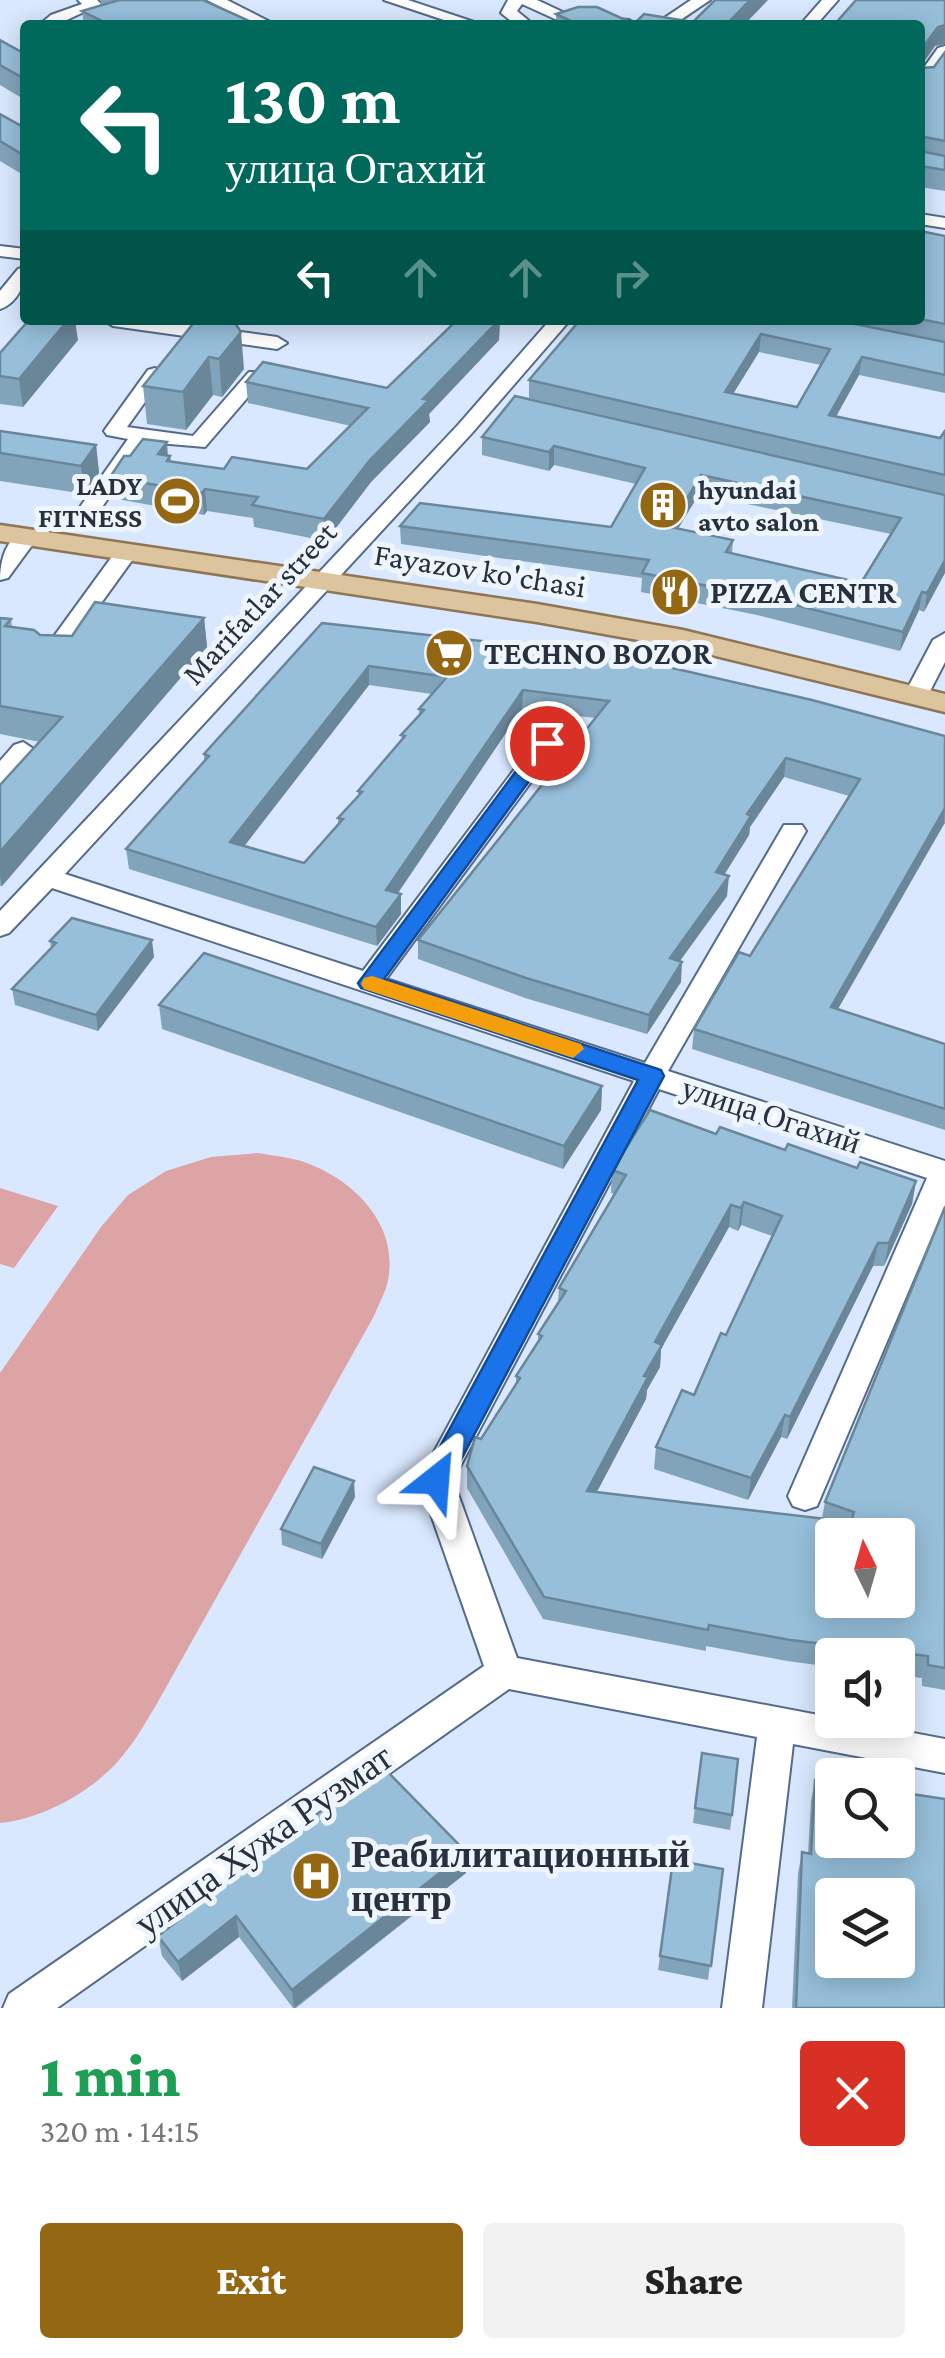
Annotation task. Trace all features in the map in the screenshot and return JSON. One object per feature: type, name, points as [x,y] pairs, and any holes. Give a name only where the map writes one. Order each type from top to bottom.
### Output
[{"type":"main road","name":"Fayazov ko'chasi","points":[[14,535],[683,639],[945,702]]},
{"type":"street","points":[[53,20],[93,4],[86,0]]},
{"type":"street","points":[[215,0],[257,20]]},
{"type":"street","points":[[392,0],[458,20]]},
{"type":"street","points":[[519,20],[509,13],[510,5],[522,0],[576,20]]},
{"type":"street","points":[[670,20],[702,0]]},
{"type":"street","points":[[812,20],[830,0]]},
{"type":"street","points":[[925,75],[944,51]]},
{"type":"street","points":[[1,300],[20,279]]},
{"type":"street","points":[[149,325],[277,343]]},
{"type":"street","name":"Marifatlar street","points":[[5,914],[47,877],[324,581],[402,510],[500,401],[556,325]]},
{"type":"street","points":[[155,374],[114,431],[198,442],[256,376]]},
{"type":"street","points":[[84,517],[141,435]]},
{"type":"street","points":[[0,572],[14,535]]},
{"type":"street","points":[[52,656],[128,552]]},
{"type":"street","points":[[916,696],[945,640]]},
{"type":"street","points":[[369,983],[547,743]]},
{"type":"street","points":[[0,776],[23,750]]},
{"type":"street","points":[[792,830],[652,1076],[436,1480],[504,1672],[945,1756]]},
{"type":"street","name":"улица Огахий","points":[[47,877],[945,1172],[805,1496]]},
{"type":"street","name":"улица Хужа Рузмат","points":[[22,2008],[504,1672]]},
{"type":"street","points":[[742,2008],[777,1724]]},
{"type":"shaded area","points":[[258,1153],[299,1160],[355,1192],[379,1223],[386,1240],[390,1260],[386,1289],[132,1743],[113,1767],[85,1790],[51,1809],[0,1823],[0,1373],[101,1227],[128,1195],[166,1171],[211,1157]]},
{"type":"shaded area","points":[[0,1188],[58,1206],[14,1268],[0,1264]]},
{"type":"building","points":[[119,0],[203,0],[247,20],[100,20],[82,11]]},
{"type":"building","points":[[715,0],[750,0],[731,20],[695,20]]},
{"type":"building","points":[[856,0],[945,0],[945,25],[938,27],[925,44],[925,20],[838,20]]},
{"type":"building","points":[[578,7],[597,7],[625,20],[569,20],[556,14]]},
{"type":"building","points":[[644,14],[681,20],[638,20]]},
{"type":"building","points":[[0,40],[20,51],[20,76],[0,65]]},
{"type":"building","points":[[945,52],[945,141],[925,137],[925,68],[934,67]]},
{"type":"building","points":[[0,114],[20,125],[20,153],[0,141]]},
{"type":"building","points":[[925,152],[945,156],[945,170],[925,167]]},
{"type":"building","points":[[925,232],[945,236],[945,324],[925,320]]},
{"type":"building","points":[[25,325],[64,325],[19,379],[0,376],[0,353]]},
{"type":"building","points":[[192,325],[236,325],[241,332],[219,359],[209,357],[183,392],[143,386]]},
{"type":"building","points":[[452,325],[494,325],[423,399],[429,400],[370,460],[324,519],[252,505],[258,497],[205,489],[202,493],[110,477],[124,456],[130,456],[143,439],[167,442],[158,454],[170,456],[167,461],[224,469],[232,457],[307,469],[368,408],[246,382],[263,362],[387,388]]},
{"type":"building","points":[[576,325],[860,325],[945,342],[945,375],[862,357],[829,415],[940,438],[945,431],[945,475],[529,380]],"holes":[[[761,334],[830,349],[797,407],[725,392]]]},
{"type":"building","points":[[515,396],[945,495],[945,560],[927,593],[922,592],[903,632],[759,596],[642,573],[649,560],[400,526],[420,503],[611,527],[645,468],[554,446],[549,452],[482,437]],"holes":[[[701,475],[901,518],[861,583],[726,552],[733,540],[670,527]]]},
{"type":"building","points":[[0,431],[96,445],[81,466],[0,453]]},
{"type":"building","points":[[95,602],[204,618],[0,852],[0,785],[62,717],[0,706],[0,618],[11,619],[5,626],[34,630],[40,635],[72,636]]},
{"type":"building","points":[[322,623],[604,655],[603,659],[668,667],[812,700],[945,736],[945,808],[831,1007],[945,1044],[945,1109],[694,1029],[739,952],[750,956],[860,779],[786,758],[747,814],[751,816],[716,872],[729,876],[670,958],[682,962],[649,1015],[418,940],[609,701],[523,690],[386,890],[401,894],[376,927],[126,849],[209,756],[204,754]],"holes":[[[369,666],[447,677],[419,709],[424,710],[401,735],[405,736],[358,791],[362,792],[338,818],[343,819],[304,863],[230,842]]]},
{"type":"building","points":[[72,918],[152,940],[96,1015],[12,989],[56,943],[50,941]]},
{"type":"building","points":[[204,953],[602,1086],[564,1146],[159,1005]]},
{"type":"building","points":[[650,1110],[716,1134],[720,1127],[785,1150],[788,1144],[857,1168],[860,1162],[916,1181],[889,1243],[878,1243],[790,1417],[785,1415],[751,1478],[656,1447],[682,1390],[694,1395],[721,1333],[726,1335],[782,1216],[744,1202],[741,1208],[731,1205],[655,1342],[662,1345],[644,1376],[648,1377],[587,1491],[817,1518],[815,1618],[915,1618],[915,1518],[852,1518],[854,1512],[825,1502],[945,1207],[945,1668],[928,1665],[928,1656],[915,1654],[915,1638],[815,1638],[815,1643],[709,1625],[708,1630],[544,1597],[467,1466],[475,1437],[481,1439],[520,1378],[516,1376],[542,1336],[538,1334],[566,1291],[559,1288],[626,1175],[612,1170]]},
{"type":"building","points":[[314,1467],[354,1481],[321,1544],[281,1529]]},
{"type":"building","points":[[702,1753],[738,1759],[732,1815],[695,1808]]},
{"type":"building","points":[[381,1765],[466,1852],[292,1990],[236,1916],[178,1962],[158,1936]]},
{"type":"building","points":[[815,1780],[815,1858],[915,1858],[915,1795],[945,1799],[945,2008],[796,2008],[802,1852],[811,1854]]},
{"type":"building","points":[[673,1860],[723,1869],[711,1966],[660,1956]]},
{"type":"slow traffic","points":[[372,984],[573,1049]]},
{"type":"place","name":"LADY FITNESS","points":[[177,501]]},
{"type":"place","name":"hyundai avto salon","points":[[663,505]]},
{"type":"place","name":"PIZZA CENTR","points":[[675,592]]},
{"type":"place","name":"TECHNO BOZOR","points":[[449,653]]},
{"type":"place","name":"Реабилитационный центр","points":[[316,1876]]},
{"type":"route","points":[[436,1480],[652,1076],[369,983],[547,743]]}]
